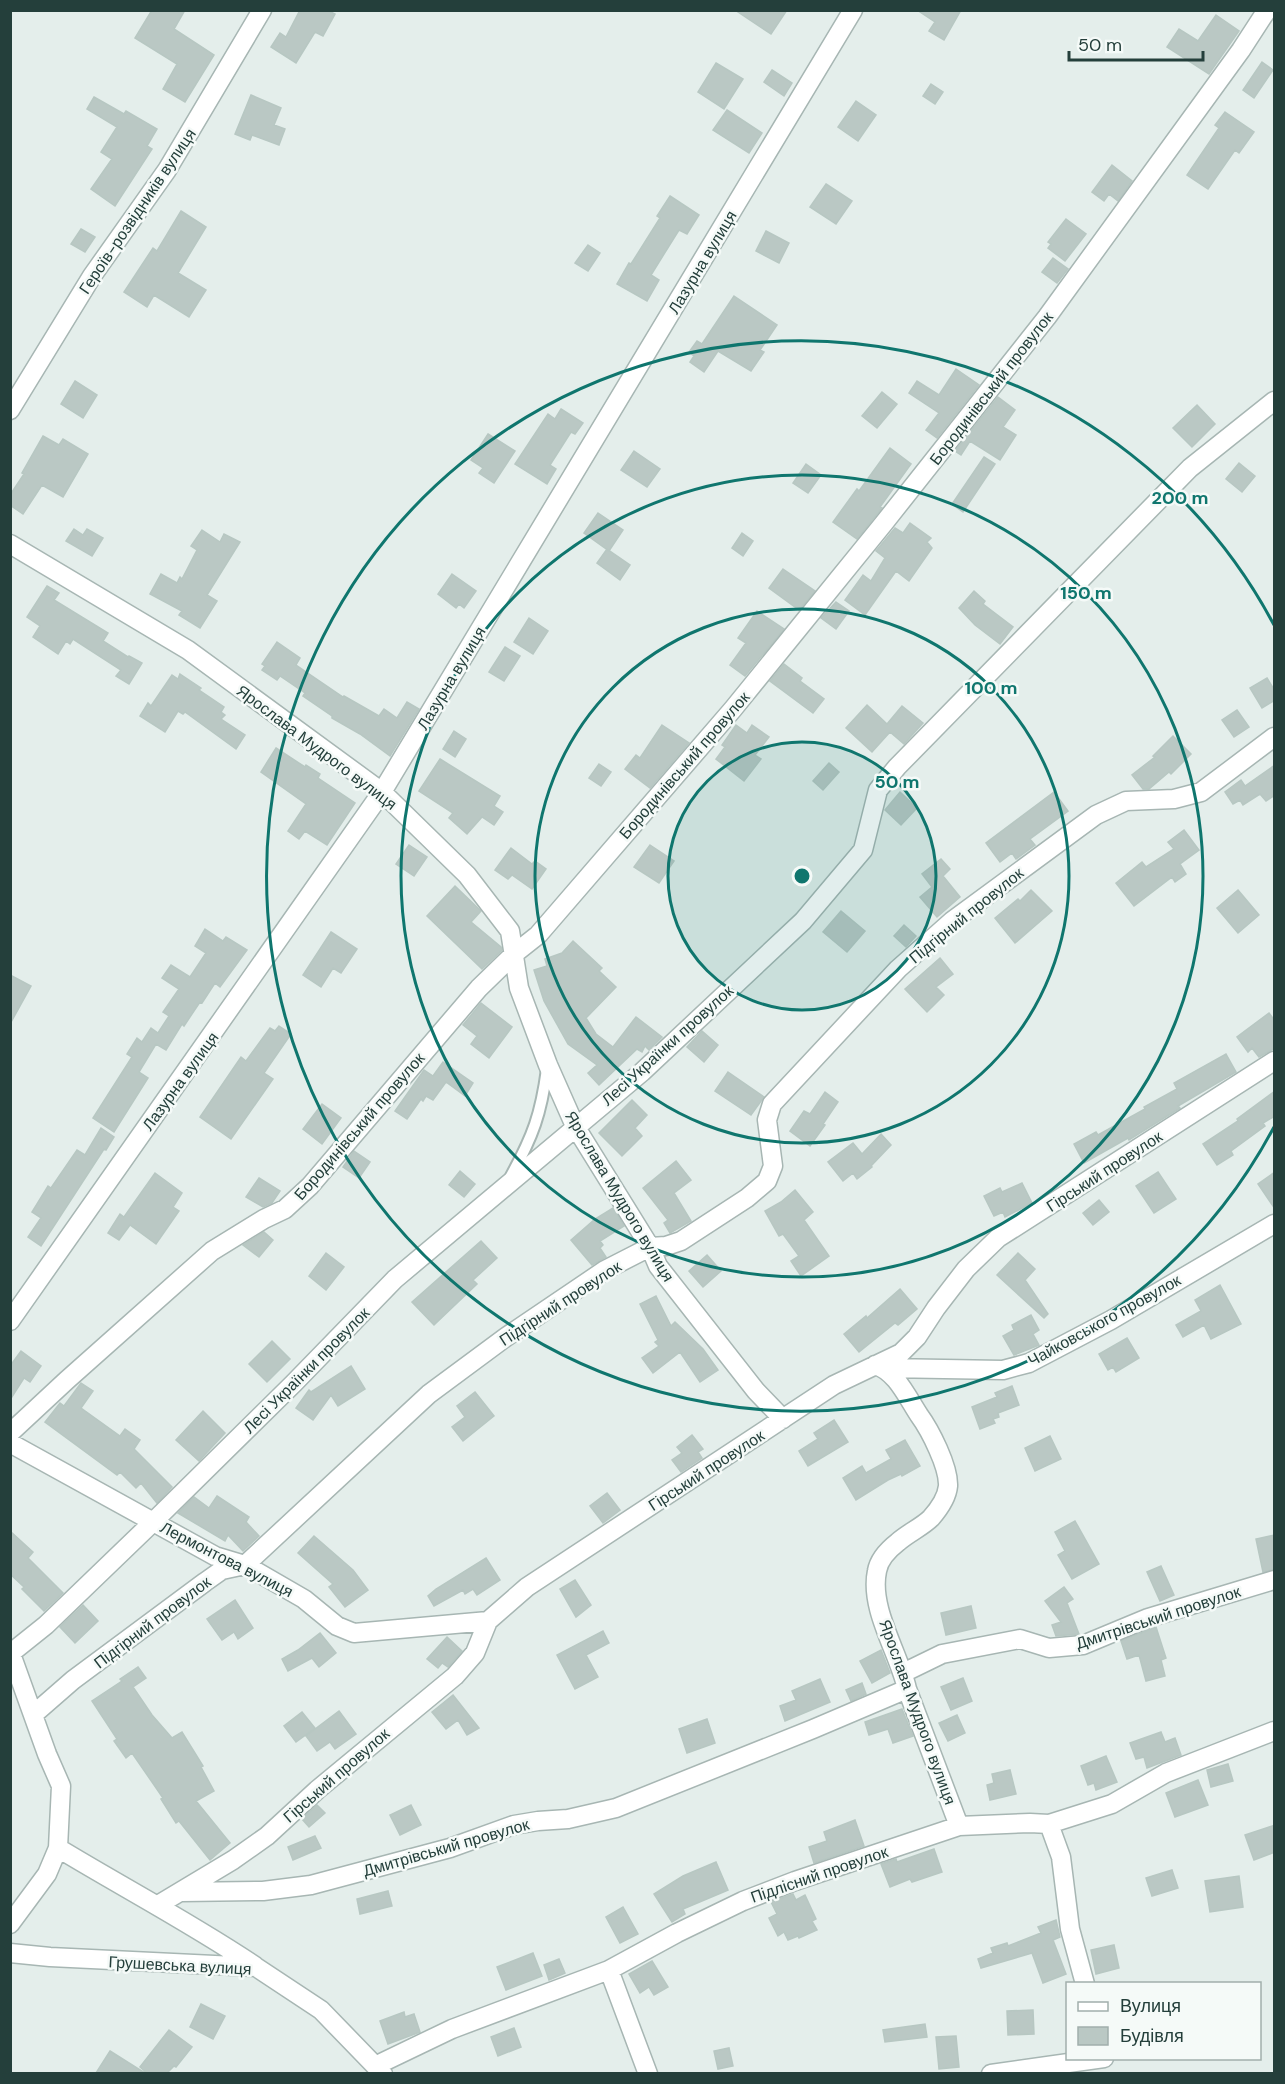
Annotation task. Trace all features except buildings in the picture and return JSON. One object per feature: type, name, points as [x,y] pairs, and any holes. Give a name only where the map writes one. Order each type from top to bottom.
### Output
[{"type":"street","name":"Героїв-розвідників вулиця","points":[[10,410],[92,276],[167,170],[262,10]]},
{"type":"street","name":"Лазурна вулиця","points":[[10,1322],[382,792],[853,10]]},
{"type":"street","name":"Бородинівський провулок","points":[[10,1433],[212,1251],[264,1219],[285,1209],[310,1186],[479,988],[514,954],[538,935],[733,709],[1047,317],[1241,50],[1267,10]]},
{"type":"street","name":"Лесі Українки провулок","points":[[11,1652],[46,1625],[154,1521],[294,1383],[395,1279],[642,1072],[803,921],[862,850],[878,790],[897,767],[1190,468],[1275,401]]},
{"type":"street","name":"Ярослава Мудрого вулиця","points":[[10,544],[188,650],[382,792],[467,875],[510,931],[519,988],[548,1065],[575,1126],[650,1247],[658,1266],[710,1335],[756,1391],[783,1419]]},
{"type":"street","name":"Підгірний провулок","points":[[34,1714],[73,1680],[205,1582],[222,1570],[245,1565],[429,1394],[506,1337],[605,1270],[650,1247],[666,1246],[681,1241],[747,1198],[767,1181],[773,1166],[767,1120],[772,1104],[898,969],[952,921],[1096,815],[1126,801],[1174,799],[1201,792],[1275,737]]},
{"type":"street","name":"Гірський провулок","points":[[158,1905],[233,1860],[267,1836],[317,1790],[455,1676],[475,1653],[488,1621],[527,1587],[834,1384],[880,1366],[901,1353],[917,1337],[966,1269],[998,1238],[1275,1061]]},
{"type":"street","name":"Чайковського провулок","points":[[880,1366],[1003,1370],[1029,1363],[1111,1320],[1275,1224]]},
{"type":"street","name":"Ярослава Мудрого вулиця","points":[[880,1366],[894,1378],[926,1424],[946,1472],[948,1487],[941,1504],[930,1519],[887,1552],[876,1570],[877,1596],[887,1636],[959,1826]]},
{"type":"street","name":"Лермонтова вулиця","points":[[10,1443],[215,1556],[245,1565],[304,1599],[337,1626],[354,1633],[488,1621]]},
{"type":"street","name":"Дмитрівський провулок","points":[[179,1892],[263,1892],[311,1885],[450,1848],[514,1825],[568,1819],[616,1808],[813,1729],[905,1681],[942,1654],[1020,1639],[1049,1648],[1083,1645],[1148,1618],[1275,1580]]},
{"type":"street","points":[[10,1924],[47,1874],[58,1848],[61,1786],[46,1754],[11,1652]]},
{"type":"street","name":"Підлісний провулок","points":[[380,2069],[452,2029],[609,1970],[677,1932],[743,1901],[795,1881],[959,1826],[1049,1824],[1112,1804],[1166,1773],[1275,1731]]},
{"type":"street","points":[[1049,1824],[1061,1857],[1070,1929],[1085,1982]]},
{"type":"street","points":[[58,1848],[217,1940],[256,1967]]},
{"type":"street","name":"Грушевська вулиця","points":[[10,1953],[256,1967],[321,2010],[380,2069]]},
{"type":"street","points":[[609,1970],[648,2073]]},
{"type":"street","points":[[991,2073],[1089,2060]]},
{"type":"lane","points":[[507,1184],[531,1140],[542,1105],[548,1065]]}]
